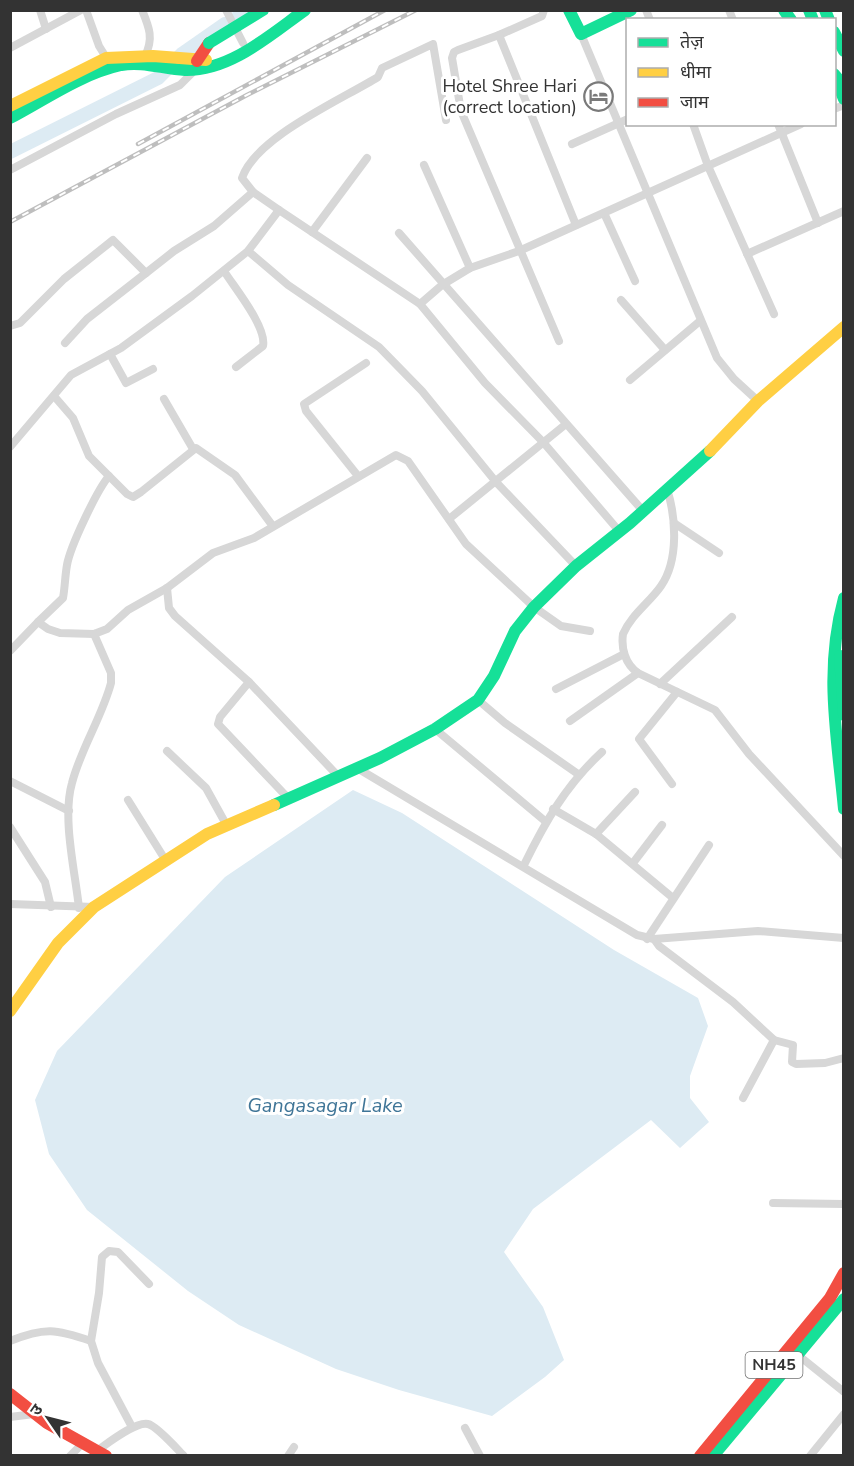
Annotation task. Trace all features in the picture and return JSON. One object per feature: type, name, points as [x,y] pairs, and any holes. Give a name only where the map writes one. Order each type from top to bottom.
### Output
[{"type":"main road","points":[[195,65],[209,43],[263,10]]},
{"type":"main road","points":[[195,65],[243,42],[293,10]]},
{"type":"main road","points":[[10,106],[109,63],[125,64],[149,59],[206,68],[241,52],[304,10]]},
{"type":"main road","points":[[569,10],[581,34],[631,10]]},
{"type":"main road","points":[[836,36],[843,51]]},
{"type":"main road","points":[[10,118],[109,63]]},
{"type":"main road","points":[[836,80],[843,99]]},
{"type":"main road","points":[[10,1011],[58,943],[94,907],[207,834],[357,768],[435,729],[478,700],[494,676],[515,631],[534,607],[576,567],[667,489],[758,401],[843,327]]},
{"type":"main road","points":[[843,598],[835,624],[829,682],[843,809]]},
{"type":"main road","points":[[843,629],[840,670],[843,715]]},
{"type":"main road","name":"NH45","points":[[713,1455],[839,1303],[843,1273]]},
{"type":"main road","name":"NH45","points":[[700,1455],[839,1303]]},
{"type":"main road","points":[[10,1394],[34,1414],[102,1453]]},
{"type":"street","points":[[40,10],[46,29]]},
{"type":"street","points":[[10,48],[81,10]]},
{"type":"street","points":[[86,10],[109,63]]},
{"type":"street","points":[[142,10],[151,34],[149,59]]},
{"type":"street","points":[[226,10],[243,42]]},
{"type":"street","points":[[544,10],[542,16],[454,52],[461,111],[559,342]]},
{"type":"street","points":[[581,34],[623,121],[649,193],[717,358],[734,380],[758,401]]},
{"type":"street","points":[[500,35],[576,225]]},
{"type":"street","points":[[446,120],[433,44],[382,68],[378,77],[268,142],[250,163],[242,178],[253,192],[420,304],[485,383],[543,442],[619,531]]},
{"type":"street","points":[[10,170],[116,114],[180,85],[195,65]]},
{"type":"street","points":[[440,88],[457,83]]},
{"type":"street","points":[[572,144],[623,121]]},
{"type":"street","points":[[694,126],[708,166],[774,314]]},
{"type":"street","points":[[420,304],[442,285],[470,268],[519,251],[649,193],[780,129],[818,223]]},
{"type":"street","points":[[312,232],[367,158]]},
{"type":"street","points":[[424,165],[470,268]]},
{"type":"street","points":[[65,343],[87,319],[174,251],[214,226],[253,192]]},
{"type":"street","points":[[10,447],[71,375],[110,354],[192,296],[248,251],[279,210]]},
{"type":"street","points":[[747,254],[843,211]]},
{"type":"street","points":[[604,213],[635,281]]},
{"type":"street","points":[[399,233],[442,285],[643,511]]},
{"type":"street","points":[[10,326],[20,323],[64,279],[113,240],[146,273]]},
{"type":"street","points":[[248,251],[288,285],[376,344],[422,391],[496,482],[576,567]]},
{"type":"street","points":[[224,270],[257,321],[264,339],[263,346],[236,368]]},
{"type":"street","points":[[621,300],[665,350]]},
{"type":"street","points":[[630,380],[700,321]]},
{"type":"street","points":[[110,354],[126,383],[153,369]]},
{"type":"street","points":[[358,476],[306,411],[304,404],[366,363]]},
{"type":"street","points":[[54,396],[73,418],[89,456],[133,497],[193,449],[199,448],[236,475],[272,525]]},
{"type":"street","points":[[164,399],[193,449]]},
{"type":"street","points":[[449,519],[566,424]]},
{"type":"street","points":[[38,622],[54,631],[94,634],[113,625],[128,610],[167,588],[213,553],[254,538],[272,525],[396,455],[404,457],[466,544],[534,607],[561,626],[590,631]]},
{"type":"street","points":[[10,651],[63,598],[67,565],[73,545],[88,516],[95,494],[109,476]]},
{"type":"street","points":[[667,489],[674,523],[667,574],[658,589],[627,626],[622,640],[624,654],[629,665],[638,673],[720,716],[748,754],[843,856]]},
{"type":"street","points":[[674,523],[719,552]]},
{"type":"street","points":[[167,588],[169,608],[175,616],[249,682],[338,776]]},
{"type":"street","points":[[660,684],[732,617]]},
{"type":"street","points":[[79,908],[69,811],[71,783],[83,747],[111,683],[111,673],[94,634]]},
{"type":"street","points":[[556,689],[624,654]]},
{"type":"street","points":[[570,721],[638,673]]},
{"type":"street","points":[[249,682],[220,717],[218,724],[288,798]]},
{"type":"street","points":[[672,784],[639,739],[677,692]]},
{"type":"street","points":[[478,700],[505,723],[578,774]]},
{"type":"street","points":[[435,729],[545,821]]},
{"type":"street","points":[[167,751],[206,788],[227,826]]},
{"type":"street","points":[[524,866],[553,809],[578,774],[602,752]]},
{"type":"street","points":[[357,768],[637,935],[651,939],[758,931],[843,938]]},
{"type":"street","points":[[10,781],[69,811]]},
{"type":"street","points":[[596,834],[635,792]]},
{"type":"street","points":[[128,800],[166,861]]},
{"type":"street","points":[[553,809],[596,834],[673,898]]},
{"type":"street","points":[[633,863],[662,825]]},
{"type":"street","points":[[10,826],[45,882],[51,907]]},
{"type":"street","points":[[651,939],[673,898],[710,845]]},
{"type":"street","points":[[10,904],[94,907]]},
{"type":"street","points":[[651,939],[733,1002],[774,1040],[793,1045],[792,1062],[796,1064],[825,1063],[843,1058]]},
{"type":"street","points":[[743,1098],[774,1040]]},
{"type":"street","points":[[772,1203],[843,1204]]},
{"type":"street","points":[[132,1427],[98,1363],[91,1341],[99,1293],[101,1262],[105,1252],[118,1252],[149,1284]]},
{"type":"street","points":[[10,1341],[45,1329],[56,1330],[91,1341]]},
{"type":"street","points":[[798,1354],[843,1392]]},
{"type":"street","points":[[10,1417],[34,1414]]},
{"type":"street","points":[[810,1455],[843,1414]]},
{"type":"street","points":[[102,1453],[132,1427],[149,1424],[184,1455]]},
{"type":"street","points":[[465,1428],[480,1455]]},
{"type":"street","points":[[70,1455],[83,1443]]},
{"type":"street","points":[[288,1455],[294,1447]]},
{"type":"water","name":"Gangasagar Lake","points":[[353,790],[402,813],[614,950],[698,998],[708,1026],[690,1076],[690,1098],[709,1122],[680,1148],[651,1120],[533,1209],[504,1252],[543,1307],[564,1360],[492,1416],[399,1390],[336,1369],[239,1325],[188,1291],[87,1210],[49,1154],[35,1100],[57,1051],[225,877]]},
{"type":"waterway","points":[[239,15],[245,10]]},
{"type":"waterway","points":[[10,152],[158,78],[182,54],[225,24]]},
{"type":"railway","points":[[138,144],[385,10]]},
{"type":"railway","points":[[10,222],[247,95],[416,10]]},
{"type":"traffic: fast","points":[[209,43],[263,10]]},
{"type":"traffic: fast","points":[[10,118],[92,74],[121,65],[145,65],[185,70],[218,65],[249,50],[305,10]]},
{"type":"traffic: fast","points":[[569,10],[581,34],[631,10]]},
{"type":"traffic: fast","points":[[784,10],[790,18]]},
{"type":"traffic: fast","points":[[809,10],[812,18]]},
{"type":"traffic: fast","points":[[825,10],[828,18]]},
{"type":"traffic: fast","points":[[836,36],[844,51]]},
{"type":"traffic: fast","points":[[836,76],[844,86]]},
{"type":"traffic: fast","points":[[836,79],[844,99]]},
{"type":"traffic: fast","points":[[274,805],[380,758],[435,729],[478,700],[494,676],[515,631],[534,607],[576,566],[630,523],[710,451]]},
{"type":"traffic: fast","points":[[844,598],[838,625],[833,677],[844,809]]},
{"type":"traffic: fast","points":[[840,656],[844,715]]},
{"type":"traffic: fast","points":[[713,1456],[844,1299]]},
{"type":"traffic: slow","points":[[10,106],[106,58],[153,56],[206,60]]},
{"type":"traffic: slow","points":[[710,451],[758,401],[844,327]]},
{"type":"traffic: slow","points":[[10,1011],[58,943],[94,907],[207,834],[274,805]]},
{"type":"traffic: jam","points":[[197,61],[209,43]]},
{"type":"traffic: jam","points":[[700,1456],[830,1298],[844,1273]]},
{"type":"traffic: jam","points":[[10,1394],[47,1423],[106,1456]]},
{"type":"place","name":"Hotel Shree Hari (correct location)","points":[[598,96]]}]
